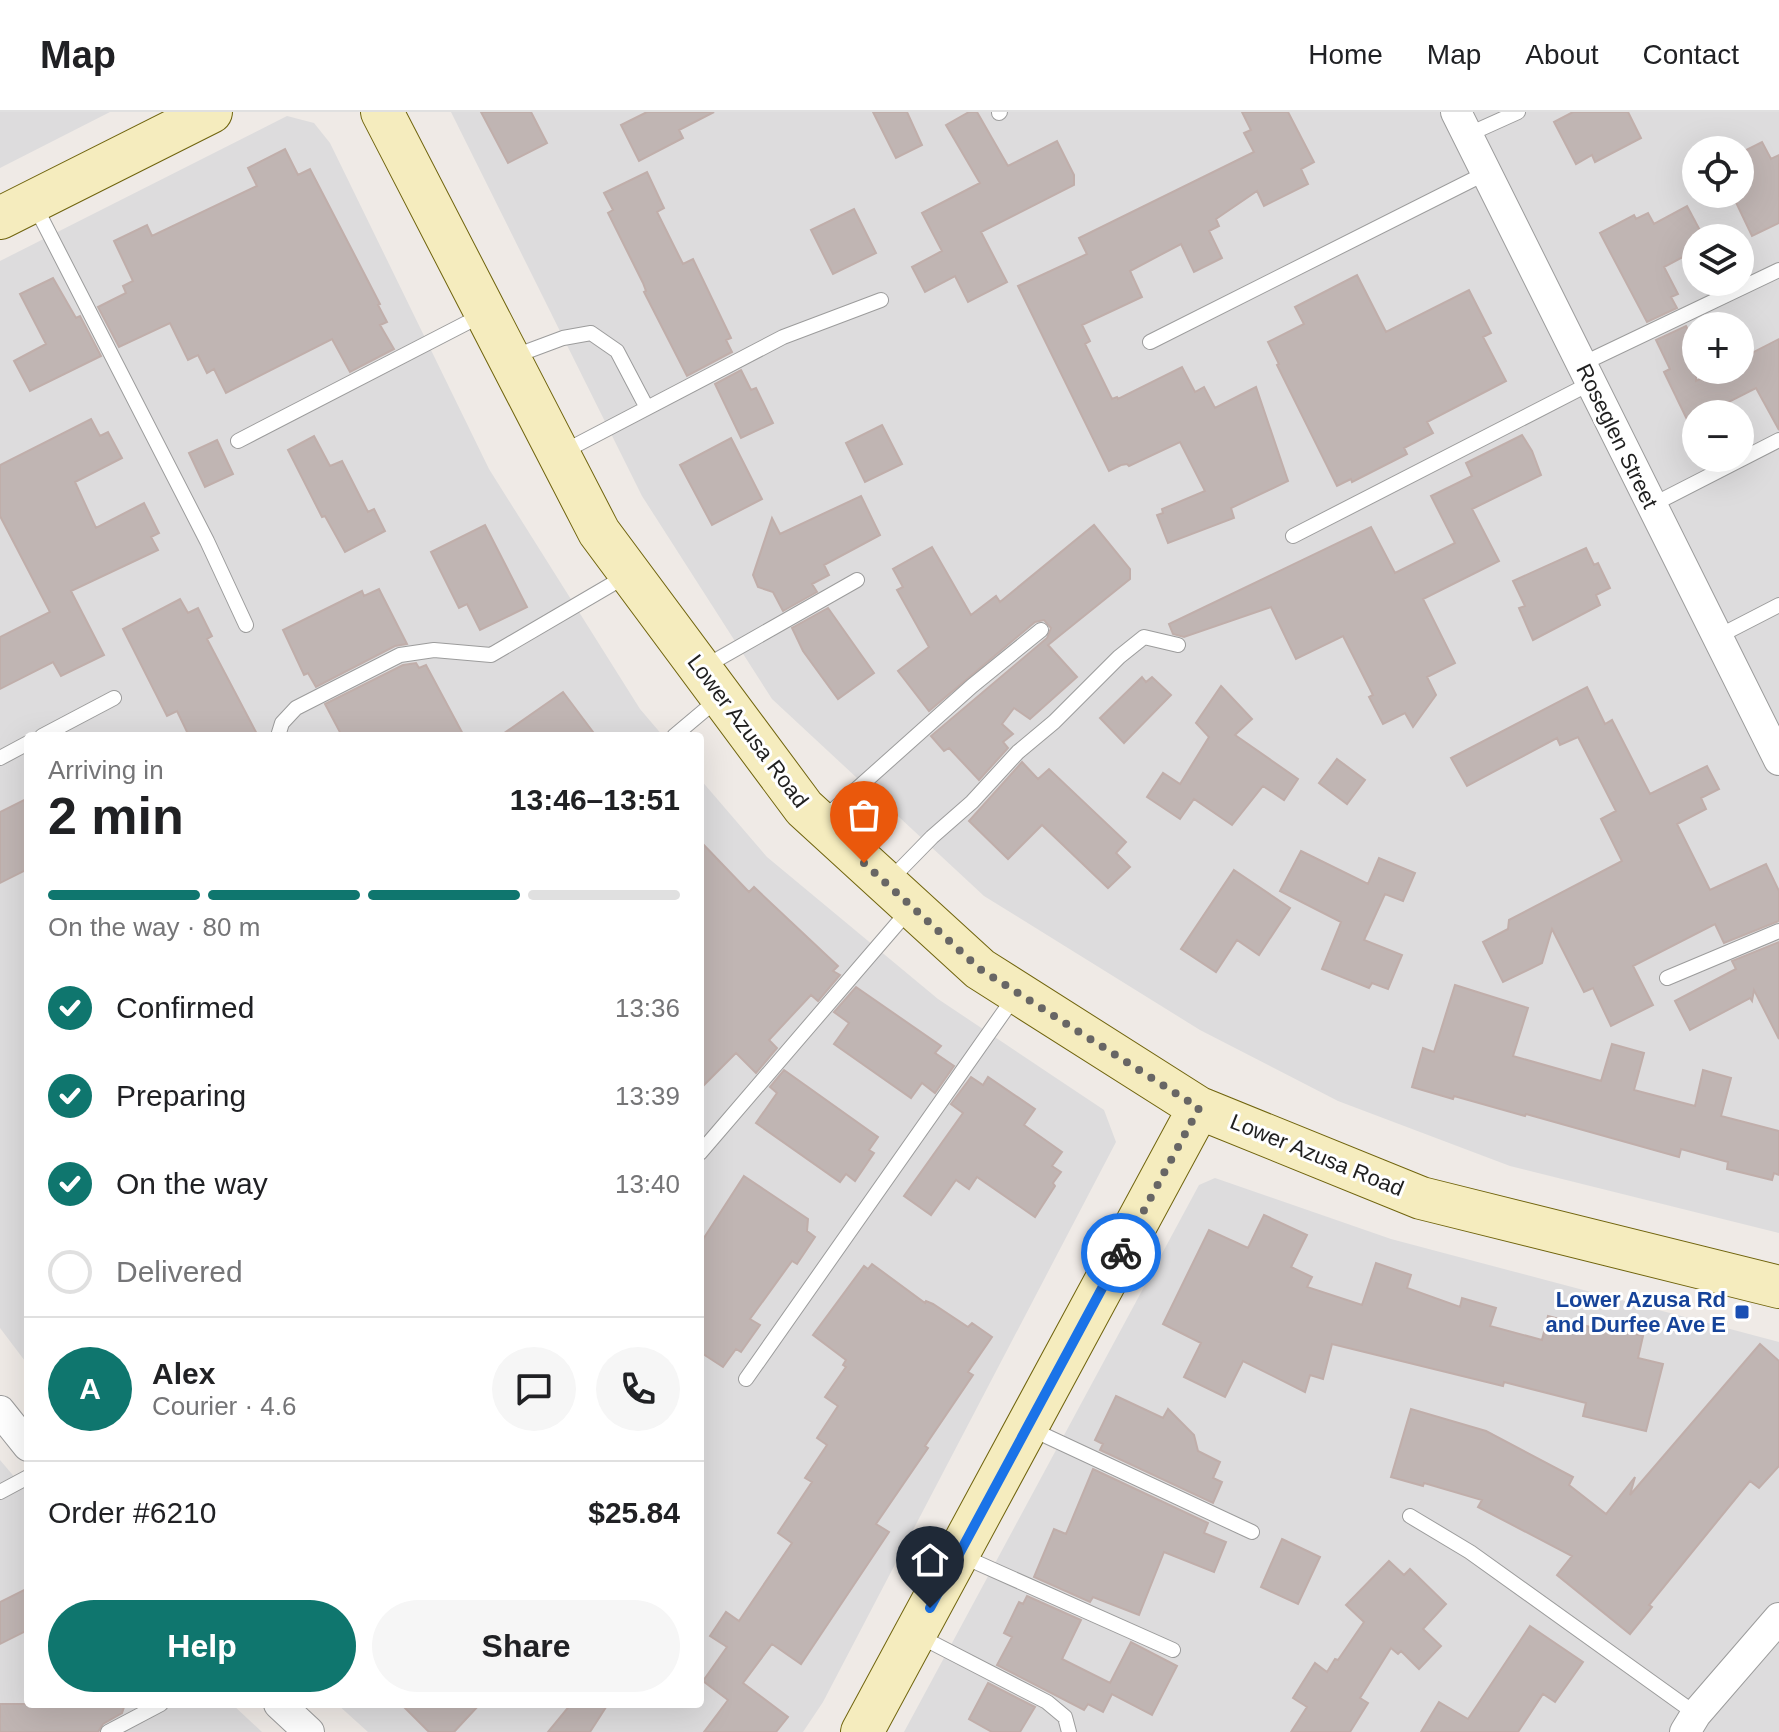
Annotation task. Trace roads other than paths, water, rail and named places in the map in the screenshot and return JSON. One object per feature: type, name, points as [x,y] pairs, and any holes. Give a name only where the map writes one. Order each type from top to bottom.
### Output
[{"type":"main road","points":[[16,210],[211,112]]},
{"type":"main road","name":"Lower Azusa Road","points":[[382,112],[599,532],[804,808],[980,969],[1199,1108],[1421,1198],[1779,1287]]},
{"type":"main road","points":[[869,1727],[915,1634],[1199,1108]]},
{"type":"street","name":"Roseglen Street","points":[[1462,124],[1779,760]]},
{"type":"street","points":[[0,1411],[24,1441]]},
{"type":"street","points":[[1691,1723],[1779,1618]]},
{"type":"street","points":[[283,1708],[309,1732]]},
{"type":"lane","points":[[1462,124],[1518,112]]},
{"type":"lane","points":[[1150,342],[1486,173]]},
{"type":"lane","points":[[16,210],[207,541],[246,625]]},
{"type":"lane","points":[[1293,536],[1779,270]]},
{"type":"lane","points":[[559,454],[783,337],[881,300]]},
{"type":"lane","points":[[238,441],[486,313]]},
{"type":"lane","points":[[509,358],[563,338],[591,333],[617,351],[647,408]]},
{"type":"lane","points":[[1652,505],[1779,440]]},
{"type":"lane","points":[[279,732],[282,723],[296,708],[400,655],[434,650],[491,655],[630,574]]},
{"type":"lane","points":[[677,732],[711,683],[857,580]]},
{"type":"lane","points":[[1717,637],[1779,605]]},
{"type":"lane","points":[[819,822],[972,686],[1041,630]]},
{"type":"lane","points":[[704,1148],[899,895],[932,837],[972,802],[1018,752],[1144,637],[1178,645]]},
{"type":"lane","points":[[50,732],[114,698]]},
{"type":"lane","points":[[0,758],[24,745]]},
{"type":"lane","points":[[1667,978],[1779,931]]},
{"type":"lane","points":[[746,1379],[1017,993]]},
{"type":"lane","points":[[1027,1427],[1252,1532]]},
{"type":"lane","points":[[0,1492],[24,1479]]},
{"type":"lane","points":[[1410,1516],[1470,1552],[1691,1723]]},
{"type":"lane","points":[[958,1554],[1173,1650]]},
{"type":"lane","points":[[915,1634],[1047,1702],[1065,1717],[1069,1732]]},
{"type":"lane","points":[[108,1732],[153,1708]]},
{"type":"place","name":"Lower Azusa Rd and Durfee Ave E","points":[[1742,1312]]}]
